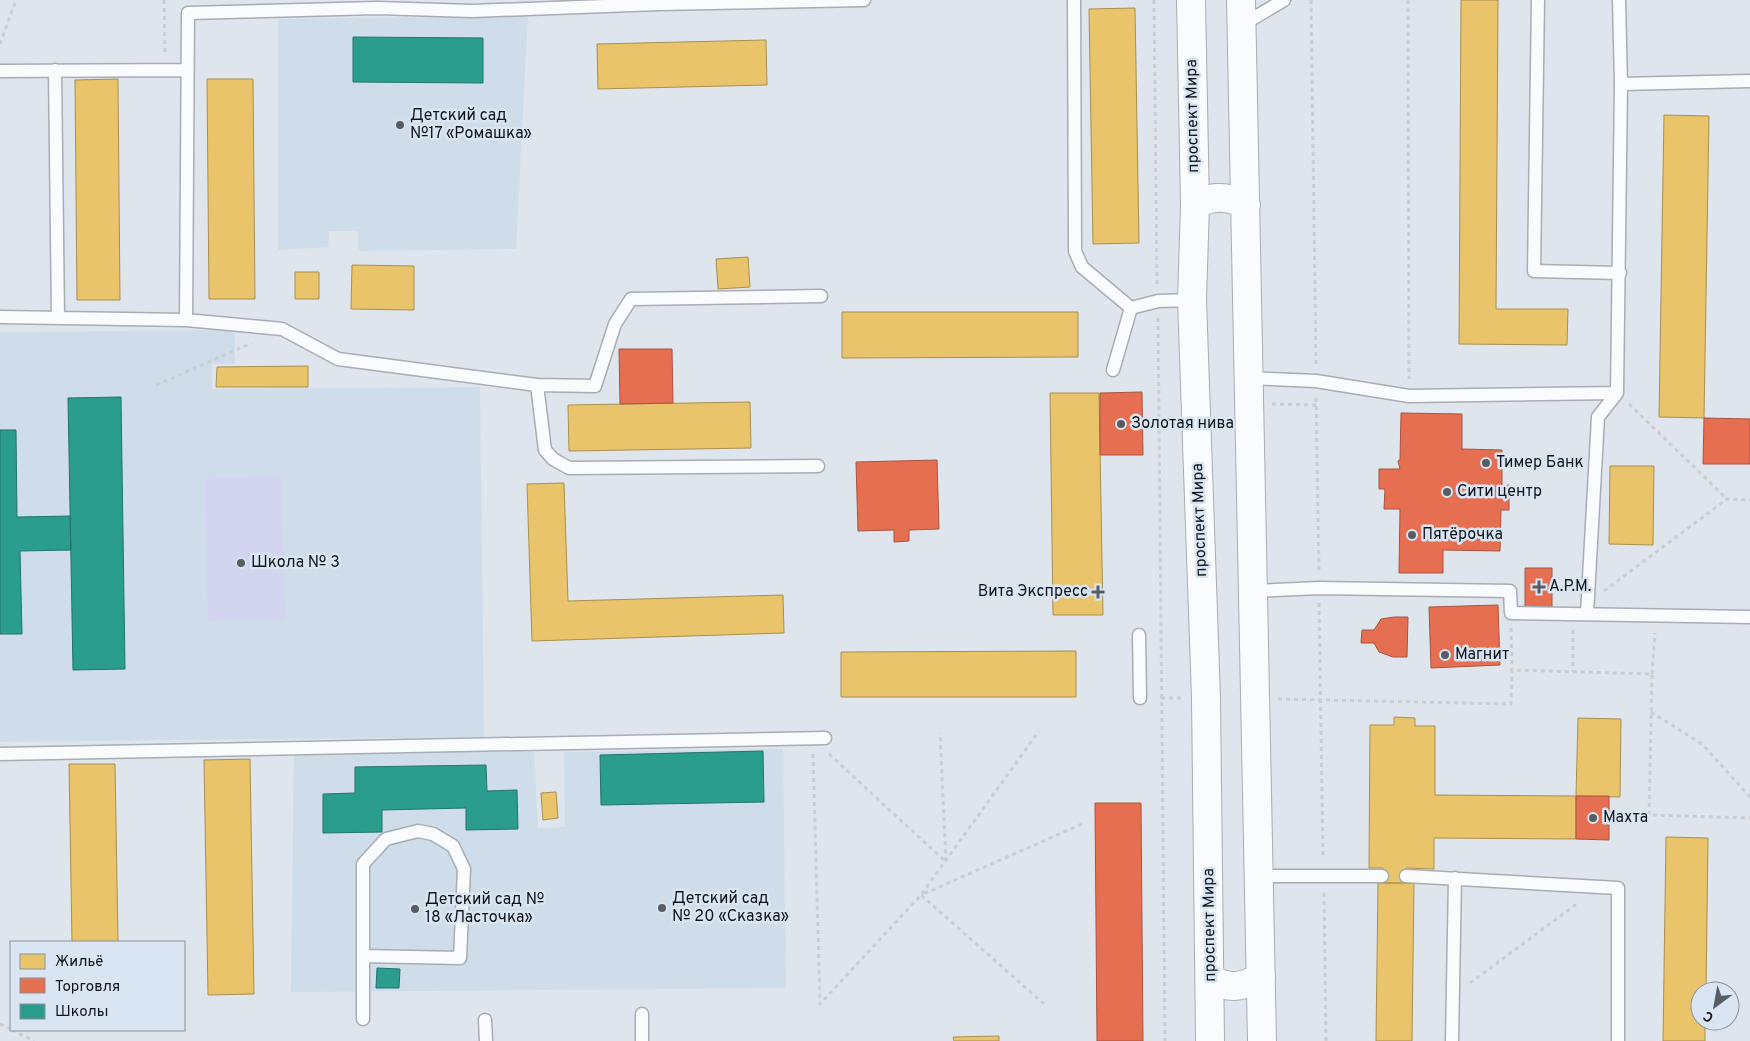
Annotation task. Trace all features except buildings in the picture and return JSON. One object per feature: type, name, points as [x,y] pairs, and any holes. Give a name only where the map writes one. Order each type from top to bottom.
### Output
[{"type":"main road","name":"проспект Мира","points":[[1191,0],[1195,205],[1192,300],[1206,698],[1211,979],[1210,1041]]},
{"type":"main road","points":[[1242,13],[1262,1041]]},
{"type":"main road","points":[[1195,205],[1206,199],[1220,196],[1232,199],[1246,206]]},
{"type":"main road","points":[[1211,979],[1220,984],[1235,987],[1250,983],[1261,977]]},
{"type":"lane","points":[[186,320],[188,13],[377,4],[472,12],[522,5],[864,0]]},
{"type":"lane","points":[[1074,0],[1075,251],[1082,267],[1131,308]]},
{"type":"lane","points":[[1242,13],[1284,0]]},
{"type":"lane","points":[[1538,0],[1534,271],[1620,273]]},
{"type":"lane","points":[[1587,609],[1598,417],[1618,393],[1621,84],[1619,0]]},
{"type":"lane","points":[[55,70],[58,318]]},
{"type":"lane","points":[[0,71],[187,70]]},
{"type":"lane","points":[[1621,84],[1750,81]]},
{"type":"lane","points":[[0,317],[186,320],[282,329],[338,359],[537,385],[595,386],[615,324],[631,299],[821,296]]},
{"type":"lane","points":[[1131,308],[1158,301],[1192,300]]},
{"type":"lane","points":[[1112,370],[1131,308]]},
{"type":"lane","points":[[1249,378],[1316,381],[1409,396],[1618,393]]},
{"type":"lane","points":[[537,385],[545,450],[554,459],[569,468],[818,466]]},
{"type":"lane","points":[[1253,591],[1319,588],[1510,591],[1510,613],[1573,614],[1587,609],[1656,616],[1750,617]]},
{"type":"lane","points":[[1139,635],[1140,698]]},
{"type":"lane","points":[[0,754],[819,738]]},
{"type":"lane","points":[[363,956],[460,958],[464,869],[452,846],[433,834],[418,831],[386,839],[363,864],[363,956],[363,1019]]},
{"type":"lane","points":[[1259,876],[1382,876]]},
{"type":"lane","points":[[1406,876],[1618,888],[1618,1041]]},
{"type":"lane","points":[[1452,1041],[1454,878]]},
{"type":"lane","points":[[642,1014],[642,1041]]},
{"type":"lane","points":[[485,1020],[486,1041]]},
{"type":"path","points":[[0,44],[16,0]]},
{"type":"path","points":[[164,0],[165,69]]},
{"type":"path","points":[[1154,0],[1165,1041]]},
{"type":"path","points":[[1310,0],[1326,1041]]},
{"type":"path","points":[[1408,0],[1409,396]]},
{"type":"path","points":[[156,385],[282,329]]},
{"type":"path","points":[[1618,393],[1727,499]]},
{"type":"path","points":[[1263,404],[1316,405]]},
{"type":"path","points":[[1587,609],[1727,499],[1750,500]]},
{"type":"path","points":[[1321,699],[1511,704],[1510,613]]},
{"type":"path","points":[[1573,614],[1573,672]]},
{"type":"path","points":[[1656,616],[1652,674],[1649,815],[1750,818]]},
{"type":"path","points":[[1512,670],[1652,674]]},
{"type":"path","points":[[1652,712],[1702,744],[1750,797]]},
{"type":"path","points":[[819,738],[820,1004],[921,895],[1039,731]]},
{"type":"path","points":[[940,733],[946,862]]},
{"type":"path","points":[[819,738],[946,862]]},
{"type":"path","points":[[921,895],[1082,824]]},
{"type":"path","points":[[1453,996],[1601,887]]},
{"type":"path","points":[[921,895],[1044,1004]]},
{"type":"path","points":[[14,1031],[34,1041]]},
{"type":"shaded area","name":"Детский сад №17 «Ромашка»","points":[[528,16],[516,249],[358,251],[358,231],[329,231],[329,247],[278,250],[278,19]]},
{"type":"shaded area","name":"Школа № 3","points":[[235,330],[235,364],[212,364],[212,389],[480,387],[484,737],[0,742],[0,332]]},
{"type":"shaded area","points":[[281,476],[285,619],[208,621],[205,478]]},
{"type":"shaded area","points":[[783,749],[786,988],[291,992],[294,750],[534,752],[538,828],[565,827],[564,752]]},
{"type":"place","name":"Детский сад №17 «Ромашка»","points":[[400,125]]},
{"type":"place","name":"Золотая нива","points":[[1121,424]]},
{"type":"place","name":"Тимер Банк","points":[[1486,463]]},
{"type":"place","name":"Сити центр","points":[[1447,492]]},
{"type":"place","name":"Пятёрочка","points":[[1412,535]]},
{"type":"place","name":"Школа № 3","points":[[241,563]]},
{"type":"place","name":"А.Р.М.","points":[[1539,587]]},
{"type":"place","name":"Вита Экспресс","points":[[1098,592]]},
{"type":"place","name":"Магнит","points":[[1445,655]]},
{"type":"place","name":"Махта","points":[[1593,818]]},
{"type":"place","name":"Детский сад № 20 «Сказка»","points":[[662,908]]},
{"type":"place","name":"Детский сад № 18 «Ласточка»","points":[[415,909]]}]
